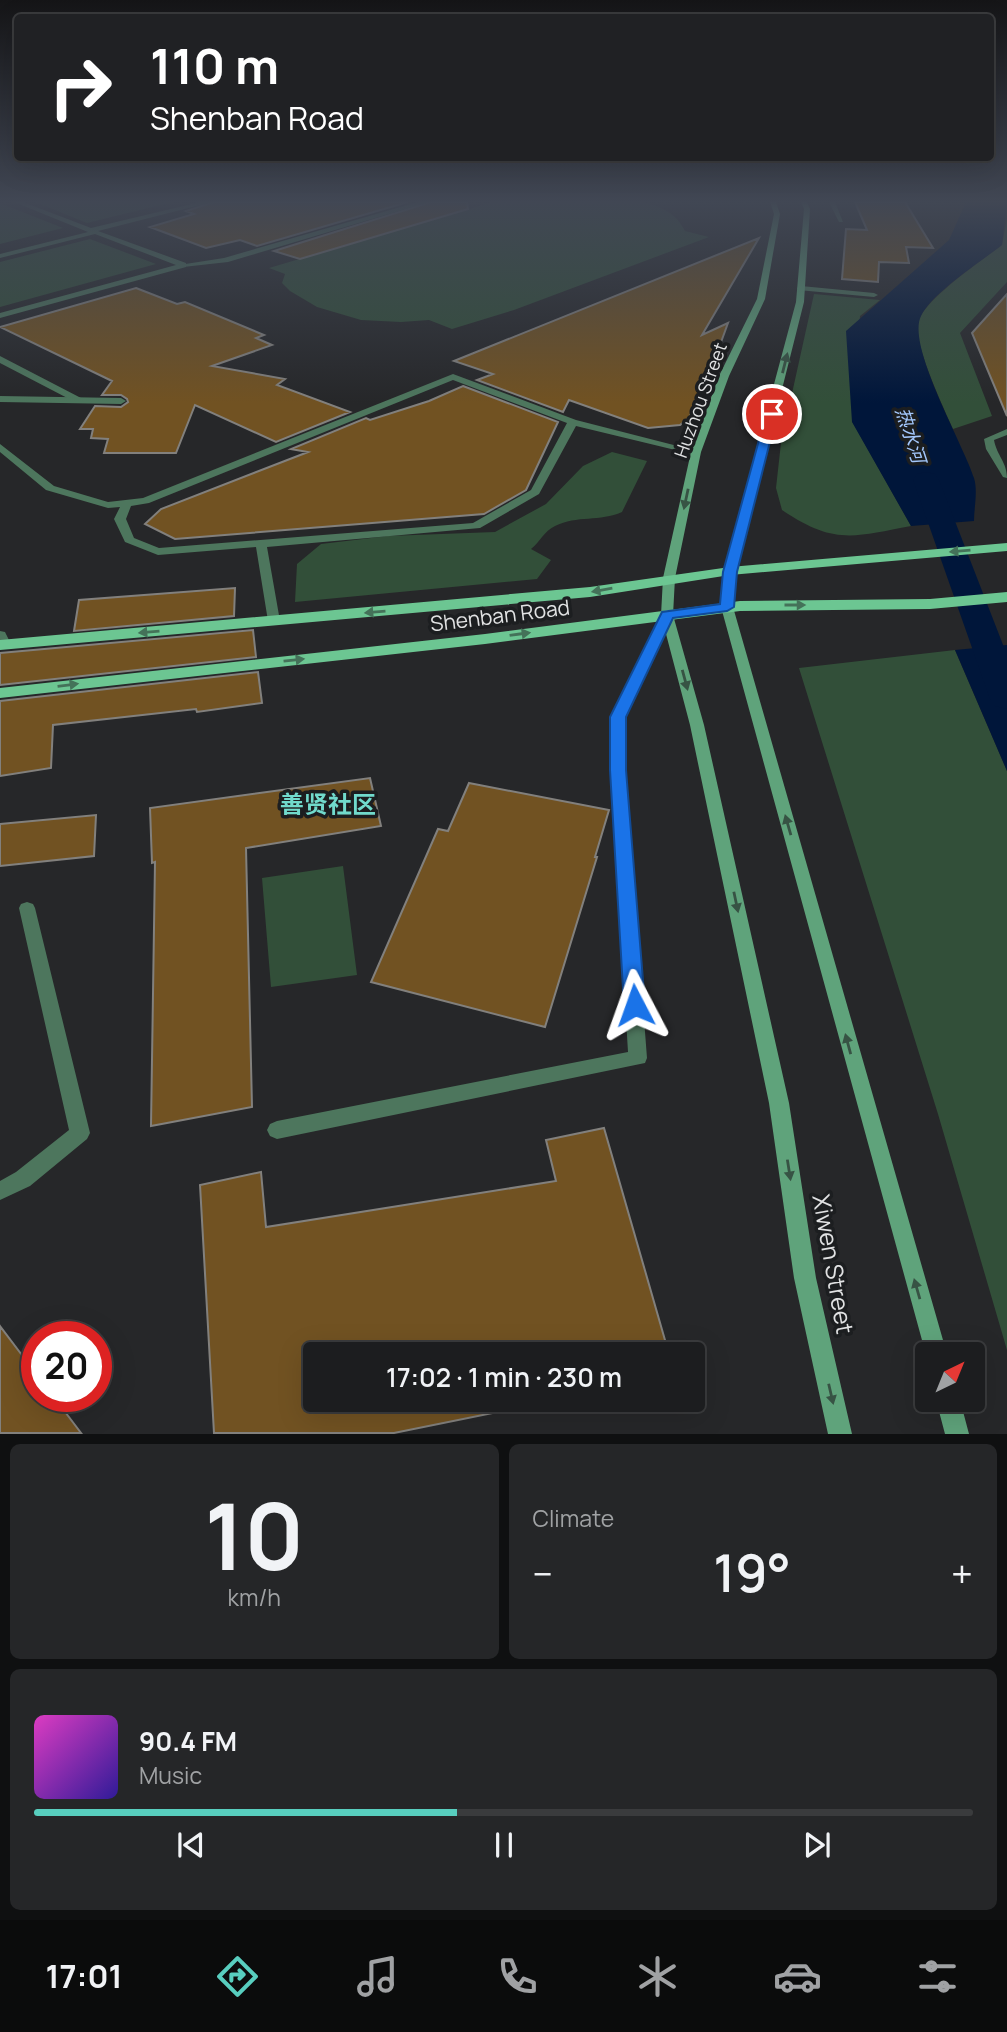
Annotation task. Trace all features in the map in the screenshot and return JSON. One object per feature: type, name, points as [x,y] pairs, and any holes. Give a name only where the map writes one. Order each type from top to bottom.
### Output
[{"type":"main road","name":"Huzhou Street","points":[[667,615],[669,578],[696,452],[723,376],[761,299],[767,269]]},
{"type":"main road","points":[[803,269],[802,288],[779,387],[730,572],[727,607],[932,1342]]},
{"type":"main road","name":"Shenban Road","points":[[2,641],[274,621],[590,592],[669,578],[1007,547]]},
{"type":"main road","name":"Shenban Road","points":[[0,693],[472,640],[727,607],[930,604],[1007,597]]},
{"type":"main road","name":"Xiwen Street","points":[[667,615],[697,725],[779,1103],[805,1278],[841,1433]]},
{"type":"main road","points":[[951,1412],[957,1433]]},
{"type":"street","points":[[0,316],[169,269]]},
{"type":"street","points":[[802,288],[874,295]]},
{"type":"street","points":[[0,359],[78,400]]},
{"type":"street","points":[[0,447],[50,488],[107,505],[145,501],[453,377],[573,422],[696,452]]},
{"type":"street","points":[[0,399],[121,401]]},
{"type":"street","points":[[127,503],[120,519],[129,540],[158,552],[476,526],[535,492],[573,422]]},
{"type":"street","points":[[1007,432],[989,439],[990,449],[1007,475]]},
{"type":"street","points":[[261,545],[274,621]]},
{"type":"street","points":[[277,1130],[638,1058],[618,770],[618,717],[667,615]]},
{"type":"street","points":[[0,1191],[23,1179],[80,1133],[27,908]]},
{"type":"green space","points":[[0,269],[138,269],[0,307]]},
{"type":"green space","points":[[271,269],[624,269],[514,310],[452,329],[429,320],[361,320],[317,307],[282,283],[285,274]]},
{"type":"green space","points":[[1007,269],[1007,282],[960,333],[992,416],[953,429],[924,359],[917,331],[918,322],[931,303],[968,270]]},
{"type":"green space","points":[[814,294],[880,300],[860,316],[852,421],[911,526],[844,535],[816,529],[782,510],[776,488],[781,443]]},
{"type":"green space","points":[[612,452],[647,461],[622,512],[563,523],[548,531],[531,549],[551,560],[537,579],[295,602],[297,564],[321,544],[388,536],[495,532],[546,504],[583,466]]},
{"type":"green space","points":[[955,650],[1007,771],[1007,1350],[938,1114],[799,668]]},
{"type":"green space","points":[[343,866],[357,975],[271,987],[262,878]]},
{"type":"water","points":[[916,269],[969,269],[927,307],[921,316],[919,330],[929,372],[974,478],[974,521],[911,526],[852,422],[846,331]]},
{"type":"water","points":[[1007,645],[1007,771],[955,650]]},
{"type":"building","points":[[682,269],[741,269],[702,335],[728,323],[709,375],[689,418],[680,425],[648,428],[569,400],[563,412],[477,380],[493,374],[454,361]]},
{"type":"building","points":[[843,269],[879,269],[878,282],[842,279]]},
{"type":"building","points":[[136,288],[177,304],[185,302],[264,335],[256,338],[272,345],[212,366],[285,379],[277,385],[350,412],[276,442],[195,405],[176,453],[104,453],[108,439],[91,438],[93,429],[80,429],[95,406],[121,407],[128,402],[127,399],[121,395],[102,395],[112,381],[0,327]]},
{"type":"building","points":[[1007,294],[1007,416],[972,333]]},
{"type":"building","points":[[463,386],[558,422],[526,490],[484,514],[175,539],[145,524],[161,509],[308,452],[291,449],[366,418],[370,420],[429,401]]},
{"type":"building","points":[[235,588],[234,616],[74,631],[79,600]]},
{"type":"building","points":[[253,630],[256,657],[0,685],[0,653]]},
{"type":"building","points":[[258,672],[262,703],[197,712],[196,709],[53,725],[51,768],[0,776],[0,701]]},
{"type":"building","points":[[370,778],[381,826],[246,848],[252,1107],[151,1126],[155,862],[152,863],[150,808]]},
{"type":"building","points":[[469,783],[609,810],[545,1027],[371,982],[438,829],[448,831]]},
{"type":"building","points":[[96,815],[94,856],[0,866],[0,824]]},
{"type":"building","points":[[604,1128],[666,1342],[303,1342],[303,1412],[498,1412],[394,1433],[214,1433],[200,1185],[261,1172],[266,1227],[556,1181],[546,1140]]},
{"type":"building","points":[[0,1326],[21,1354],[21,1412],[65,1412],[81,1433],[0,1433]]},
{"type":"waterway","name":"热水河","points":[[926,480],[1007,699]]},
{"type":"district","name":"善贤社区","points":[[328,803]]},
{"type":"route","points":[[635,1005],[618,770],[618,717],[667,615],[727,607],[730,572],[772,414]]}]
